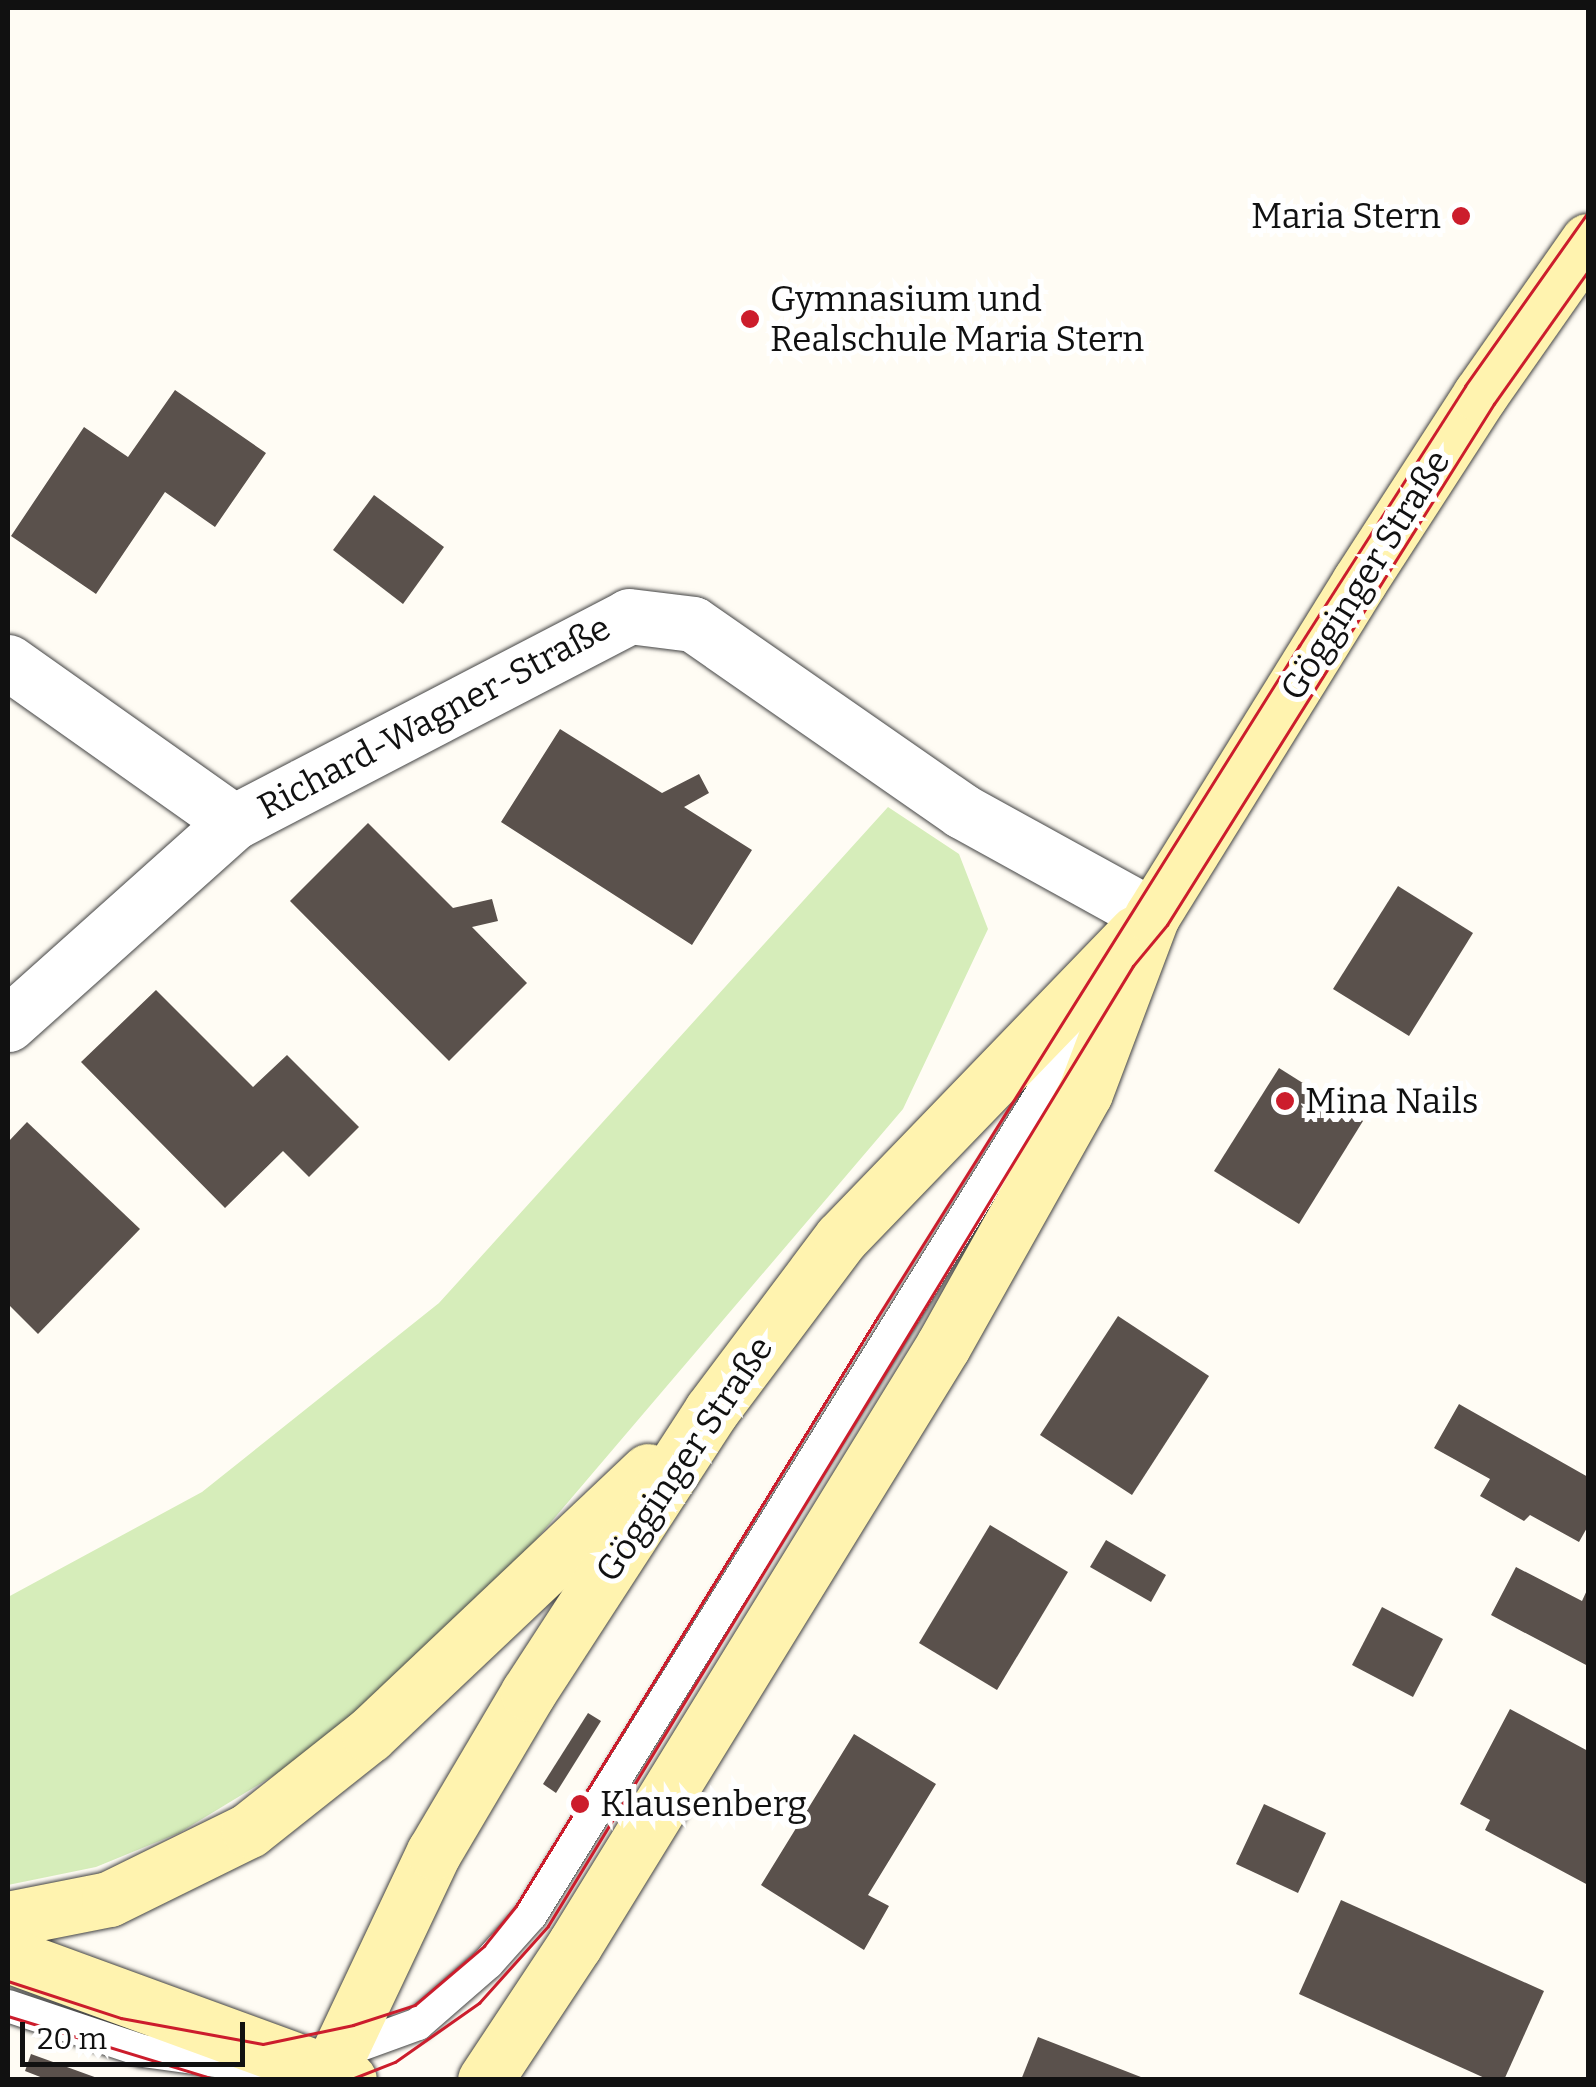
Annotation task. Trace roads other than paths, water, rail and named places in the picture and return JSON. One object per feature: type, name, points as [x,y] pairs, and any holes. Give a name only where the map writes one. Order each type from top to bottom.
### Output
[{"type":"main road","name":"Gögginger Straße","points":[[485,2080],[575,1944],[952,1330],[1085,1093],[1152,916],[1369,566],[1480,395],[1588,242]]},
{"type":"main road","name":"Gögginger Straße","points":[[328,2069],[434,1852],[528,1693],[712,1411],[841,1238],[1152,916]]},
{"type":"main road","points":[[8,1919],[109,1900],[249,1830],[369,1736],[712,1411]]},
{"type":"main road","points":[[8,1955],[328,2069]]},
{"type":"street","name":"Richard-Wagner-Straße","points":[[8,1024],[234,822],[629,616],[693,624],[962,811],[1152,916]]},
{"type":"street","points":[[8,662],[234,822]]},
{"type":"lane","points":[[8,2006],[144,2051],[251,2066],[328,2069],[418,2024],[488,1963],[530,1915],[1152,916]]},
{"type":"tram line","points":[[8,1981],[121,2018],[263,2044],[353,2025],[415,2005],[484,1946],[516,1906],[877,1318],[1299,646],[1465,386],[1588,212]]},
{"type":"tram line","points":[[349,2080],[395,2062],[479,2003],[548,1926],[1133,966],[1167,925],[1494,404],[1588,271]]},
{"type":"tram line","points":[[8,2016],[217,2080]]},
{"type":"place","name":"Maria Stern","points":[[1461,216]]},
{"type":"place","name":"Gymnasium und Realschule Maria Stern","points":[[750,319]]},
{"type":"place","name":"Mina Nails","points":[[1285,1101]]},
{"type":"place","name":"Klausenberg","points":[[580,1804]]}]
